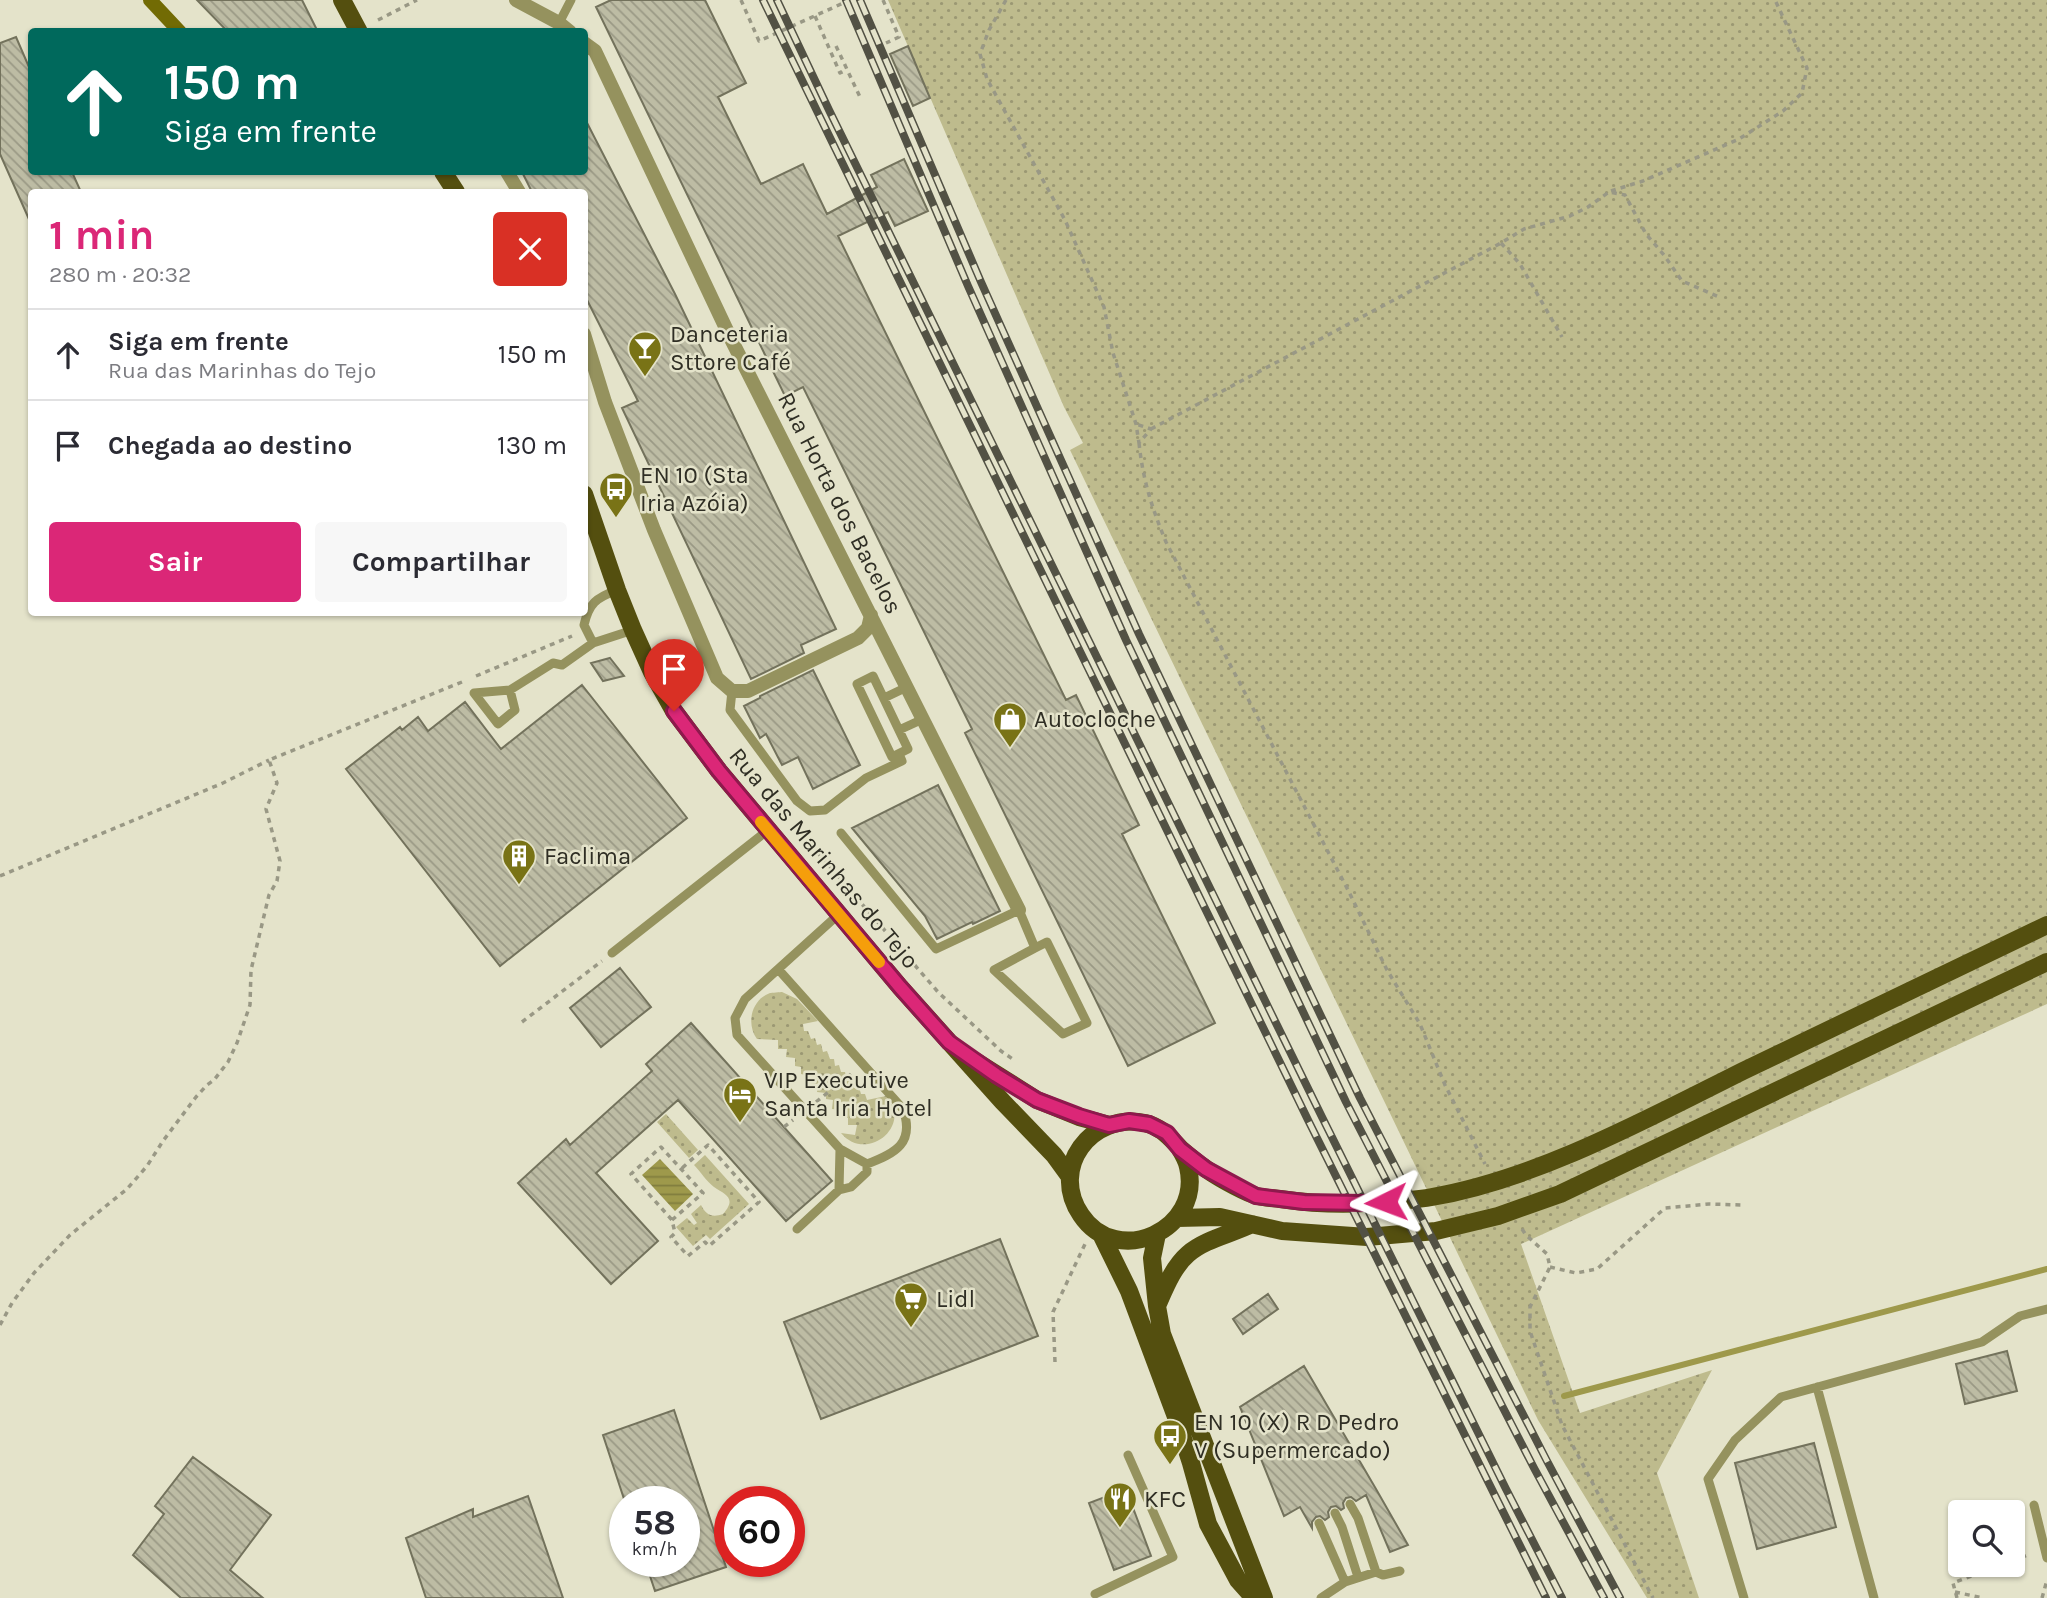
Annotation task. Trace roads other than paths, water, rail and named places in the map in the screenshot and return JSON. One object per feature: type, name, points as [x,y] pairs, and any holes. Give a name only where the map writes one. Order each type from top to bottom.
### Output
[{"type":"main road","points":[[150,0],[176,28]]},
{"type":"main road","points":[[344,4],[350,28]]},
{"type":"main road","points":[[344,4],[357,28]]},
{"type":"main road","name":"Rua das Marinhas do Tejo","points":[[588,506],[633,629],[652,672],[674,711],[719,771],[839,914],[949,1042],[1054,1155],[1070,1177]]},
{"type":"main road","points":[[1254,1598],[1238,1580],[1208,1524],[1175,1414],[1129,1291],[1079,1212],[1070,1189],[1074,1160],[1082,1145],[1094,1133],[1109,1125],[1129,1121],[1149,1124],[1167,1133],[1180,1149],[1206,1169],[1256,1196],[1304,1202],[1363,1203],[1431,1198],[1488,1184],[1548,1163],[1655,1115],[2047,925]]},
{"type":"main road","points":[[1177,1218],[1220,1217],[1282,1231],[1367,1237],[1436,1231],[1499,1216],[1560,1194],[2047,962]]},
{"type":"main road","points":[[949,1042],[1037,1100],[1109,1125]]},
{"type":"main road","points":[[1095,1235],[1119,1240],[1139,1240],[1157,1234],[1177,1218],[1186,1202],[1190,1184],[1188,1166],[1180,1149]]},
{"type":"main road","points":[[1157,1306],[1168,1279],[1187,1254],[1252,1224]]},
{"type":"main road","points":[[1157,1234],[1152,1258],[1162,1334],[1264,1598]]},
{"type":"street","points":[[516,0],[564,27]]},
{"type":"street","name":"Rua Horta dos Bacelos","points":[[588,46],[595,51],[731,339],[1019,910]]},
{"type":"street","points":[[588,347],[605,402],[654,530],[718,677],[732,691],[748,691],[858,638],[868,628],[871,615]]},
{"type":"lane","points":[[564,27],[571,0]]},
{"type":"lane","points":[[588,609],[598,598],[617,590]]},
{"type":"lane","points":[[586,616],[584,625],[593,643]]},
{"type":"lane","points":[[510,690],[515,710],[498,724],[474,694],[510,690],[553,663],[562,665],[593,643],[633,629]]},
{"type":"lane","points":[[873,677],[899,730],[908,749],[892,757],[857,684],[873,677]]},
{"type":"lane","points":[[884,698],[907,687]]},
{"type":"lane","points":[[732,691],[730,710],[797,801],[810,811],[825,810],[866,778],[902,761],[899,754]]},
{"type":"lane","points":[[899,730],[923,719]]},
{"type":"lane","points":[[612,953],[768,830]]},
{"type":"lane","points":[[841,833],[936,949],[1019,910],[1035,948]]},
{"type":"lane","points":[[839,914],[745,999],[735,1018],[737,1035],[840,1149],[867,1164]]},
{"type":"lane","points":[[1047,942],[1087,1023],[1063,1034],[993,970],[1035,948],[1047,942]]},
{"type":"lane","points":[[778,969],[903,1109],[908,1123],[907,1136],[896,1151],[867,1164]]},
{"type":"lane","points":[[839,1190],[840,1149]]},
{"type":"lane","points":[[797,1229],[839,1190],[851,1187],[867,1172],[867,1164]]},
{"type":"lane","points":[[1744,1598],[1709,1479],[1735,1440],[1781,1397],[1982,1342],[2020,1316],[2047,1309]]},
{"type":"lane","points":[[1817,1387],[1874,1598]]},
{"type":"lane","points":[[1096,1594],[1173,1557],[1128,1455]]},
{"type":"lane","points":[[1350,1504],[1376,1572]]},
{"type":"lane","points":[[2034,1505],[2047,1558]]},
{"type":"lane","points":[[1335,1514],[1342,1527],[1358,1577]]},
{"type":"lane","points":[[1319,1523],[1345,1582]]},
{"type":"lane","points":[[1321,1598],[1358,1577],[1376,1572],[1383,1575],[1401,1571]]},
{"type":"waterway","points":[[1564,1396],[2047,1269]]},
{"type":"railway","points":[[763,0],[1309,1122],[1546,1598]]},
{"type":"railway","points":[[777,0],[1322,1117],[1562,1598]]},
{"type":"railway","points":[[846,0],[968,286],[1126,640],[1346,1102],[1534,1468],[1604,1598]]},
{"type":"railway","points":[[860,0],[981,282],[1139,634],[1360,1098],[1620,1598]]},
{"type":"place","name":"Danceteria Sttore Café","points":[[645,378]]},
{"type":"place","name":"EN 10 (Sta Iria Azóia)","points":[[616,519]]},
{"type":"place","name":"Autocloche","points":[[1010,749]]},
{"type":"place","name":"Faclima","points":[[519,886]]},
{"type":"place","name":"VIP Executive Santa Iria Hotel","points":[[740,1124]]},
{"type":"place","name":"Lidl","points":[[911,1329]]},
{"type":"place","name":"EN 10 (X) R D Pedro V (Supermercado)","points":[[1170,1466]]},
{"type":"place","name":"KFC","points":[[1120,1529]]}]
